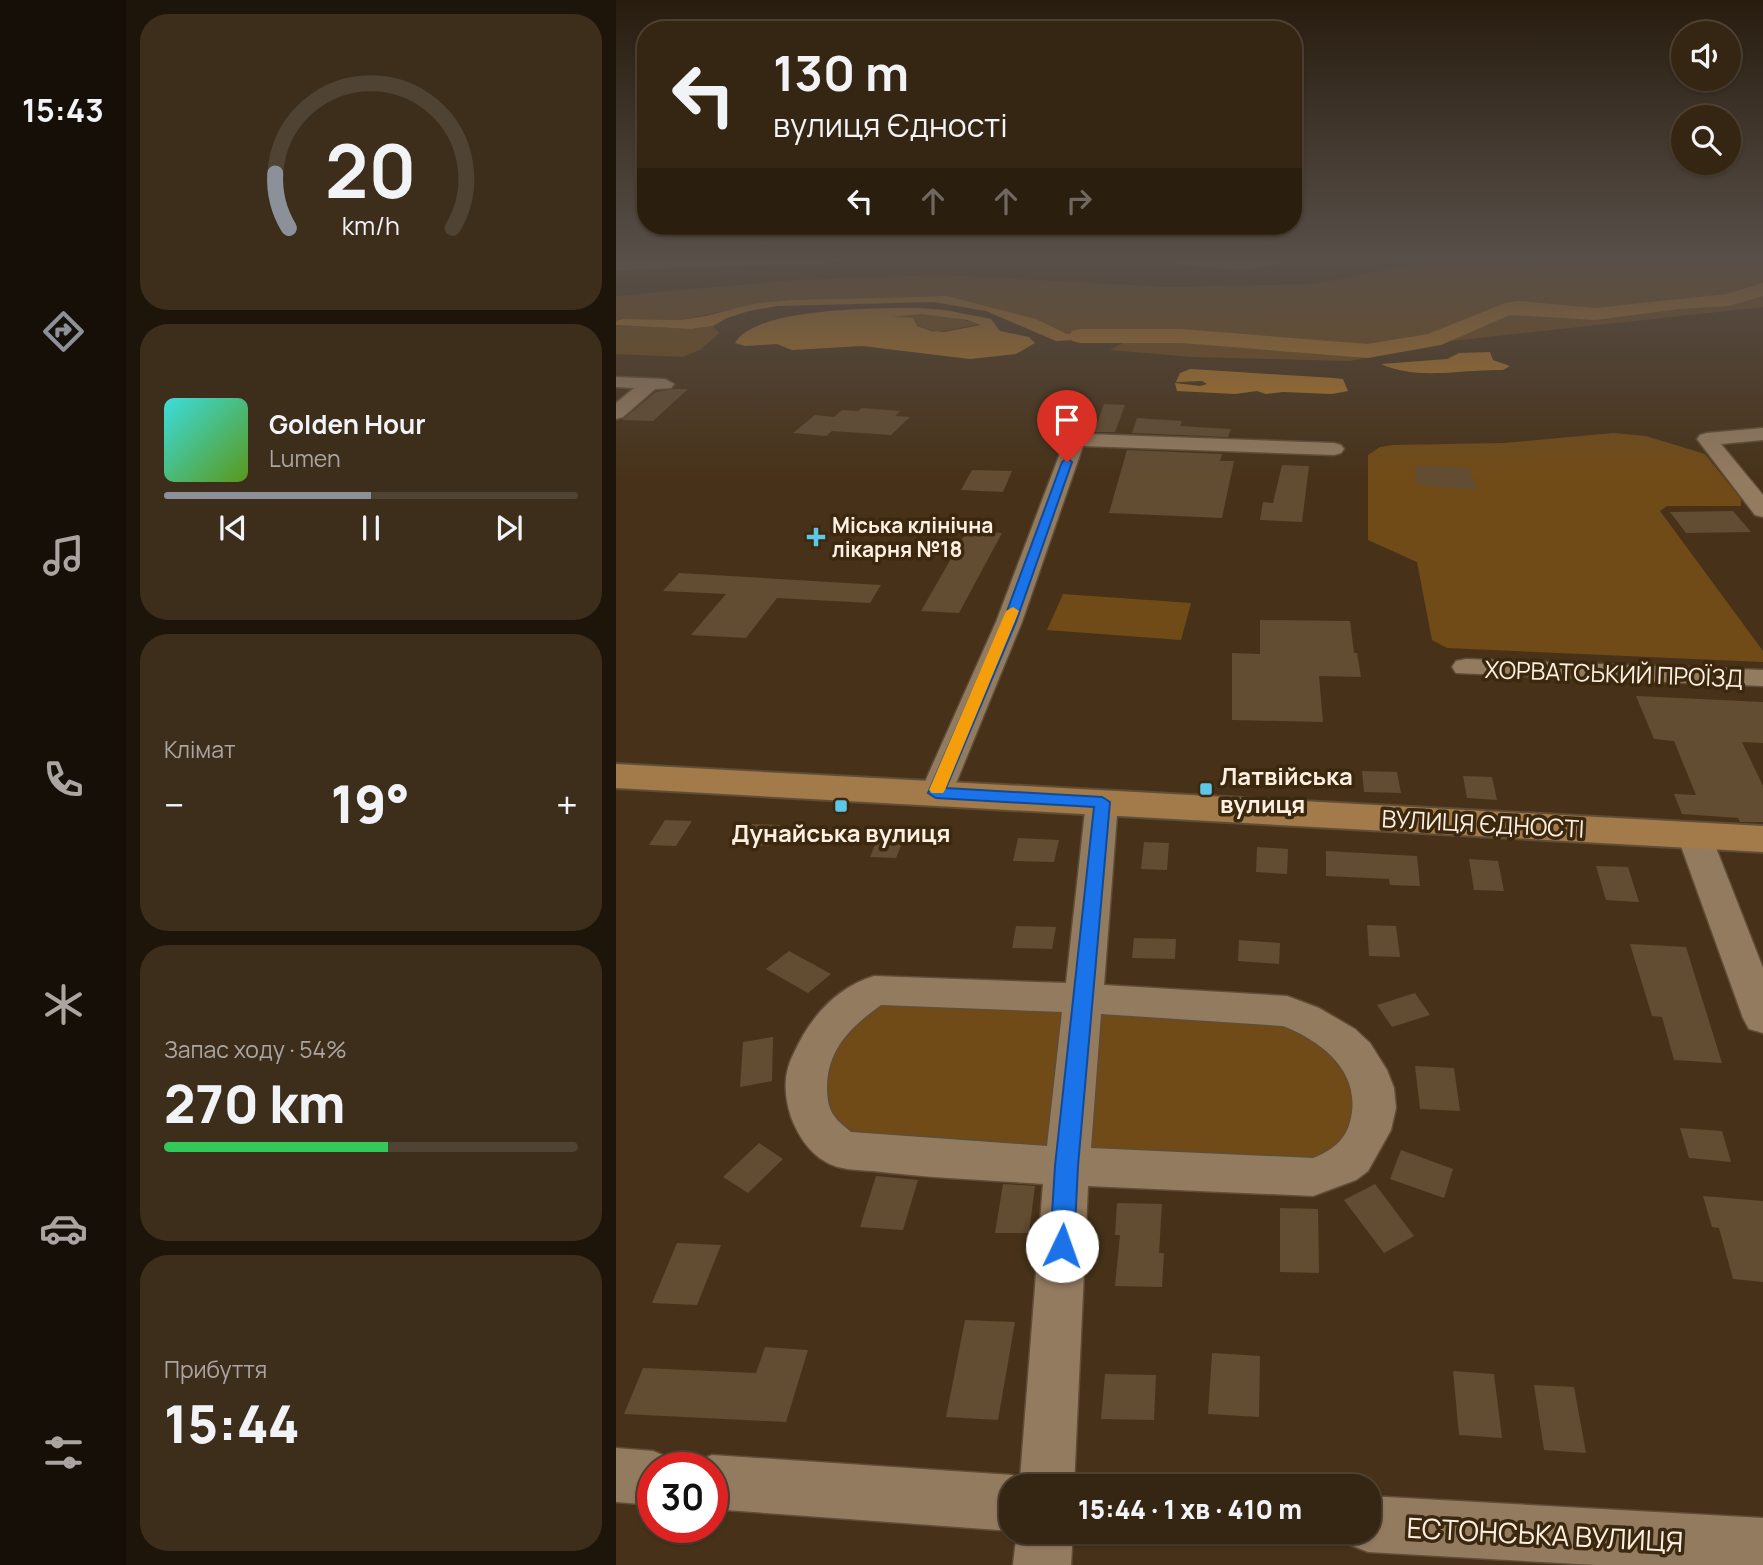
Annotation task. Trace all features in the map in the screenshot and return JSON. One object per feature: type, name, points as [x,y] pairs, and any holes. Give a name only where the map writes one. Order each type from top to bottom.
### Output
[{"type":"main road","name":"ВУЛИЦЯ ЄДНОСТІ","points":[[616,776],[1763,839]]},
{"type":"street","points":[[616,382],[658,384],[616,413]]},
{"type":"street","points":[[1763,434],[1707,439],[1763,510]]},
{"type":"street","points":[[936,793],[1009,622],[1076,436],[1334,450]]},
{"type":"street","name":"ХОРВАТСЬКИЙ ПРОЇЗД","points":[[1466,667],[1763,678]]},
{"type":"street","points":[[1049,1474],[1067,1166],[1102,802]]},
{"type":"street","points":[[1694,835],[1763,1018]]},
{"type":"street","points":[[874,990],[1084,998],[1259,1007],[1287,1011],[1313,1020],[1336,1034],[1355,1052],[1368,1073],[1374,1097],[1372,1122],[1362,1145],[1344,1165],[1313,1177],[892,1155],[841,1149],[817,1128],[806,1099],[807,1068],[821,1037],[844,1011],[874,990]]},
{"type":"street","points":[[616,1475],[637,1477]]},
{"type":"street","points":[[728,1483],[999,1502]]},
{"type":"street","name":"ЕСТОНСЬКА ВУЛИЦЯ","points":[[1381,1525],[1763,1546]]},
{"type":"street","points":[[1042,1565],[1044,1544]]},
{"type":"shaded area","points":[[616,331],[719,333],[700,350],[682,357],[616,354]]},
{"type":"shaded area","points":[[747,331],[1000,331],[1029,337],[1035,343],[1016,354],[970,359],[862,346],[792,350],[777,344],[745,346],[735,343]]},
{"type":"shaded area","points":[[1033,331],[1061,331],[1067,334],[1126,331],[1143,334],[1130,337],[1056,341]]},
{"type":"shaded area","points":[[1061,331],[1125,331],[1067,334]]},
{"type":"shaded area","points":[[1126,331],[1543,331],[1442,342],[1350,361],[1193,357],[1110,350],[1141,333]]},
{"type":"shaded area","points":[[1490,352],[1493,360],[1510,366],[1503,370],[1425,373],[1381,364],[1447,359],[1459,353]]},
{"type":"shaded area","points":[[1190,369],[1343,379],[1348,391],[1332,394],[1266,394],[1257,391],[1235,394],[1177,391],[1175,383],[1200,386],[1207,384],[1202,381],[1176,382],[1180,373]]},
{"type":"shaded area","points":[[1613,433],[1646,436],[1705,454],[1741,499],[1741,506],[1667,506],[1660,511],[1763,651],[1763,662],[1447,648],[1432,640],[1417,562],[1368,540],[1368,455],[1380,447],[1393,445],[1504,443]]},
{"type":"shaded area","points":[[1063,594],[1191,603],[1181,640],[1047,630]]},
{"type":"shaded area","points":[[874,990],[1259,1007],[1368,1073],[1344,1165],[841,1149],[807,1068]]},
{"type":"building","points":[[688,389],[653,421],[622,420],[656,392]]},
{"type":"building","points":[[1104,404],[1125,405],[1115,432],[1094,432]]},
{"type":"building","points":[[862,408],[900,411],[895,416],[910,417],[891,435],[832,431],[826,436],[793,433],[815,415],[834,417],[842,410],[858,411]]},
{"type":"building","points":[[1137,418],[1182,421],[1180,426],[1231,429],[1228,437],[1132,433]]},
{"type":"building","points":[[1127,450],[1222,454],[1220,461],[1234,461],[1222,518],[1109,513]]},
{"type":"building","points":[[1282,465],[1309,466],[1302,522],[1260,520],[1263,502],[1273,503]]},
{"type":"building","points":[[1414,466],[1470,468],[1476,490],[1417,485]]},
{"type":"building","points":[[972,470],[1012,471],[1003,492],[961,490]]},
{"type":"building","points":[[1733,511],[1751,532],[1686,533],[1670,512]]},
{"type":"building","points":[[967,531],[1002,533],[959,613],[921,611]]},
{"type":"building","points":[[679,573],[881,585],[870,603],[777,598],[746,638],[691,635],[726,594],[663,591]]},
{"type":"building","points":[[1260,620],[1350,621],[1354,653],[1357,653],[1361,677],[1319,676],[1323,722],[1232,720],[1232,653],[1260,654]]},
{"type":"building","points":[[1636,696],[1763,702],[1763,743],[1742,742],[1763,786],[1763,822],[1740,822],[1738,818],[1682,814],[1674,794],[1696,795],[1674,741],[1654,739]]},
{"type":"building","points":[[1362,771],[1397,772],[1401,793],[1364,792]]},
{"type":"building","points":[[1463,776],[1492,777],[1497,800],[1467,798]]},
{"type":"building","points":[[665,820],[692,821],[676,846],[649,845]]},
{"type":"building","points":[[752,824],[780,825],[769,846],[740,845]]},
{"type":"building","points":[[881,830],[907,831],[896,858],[870,857]]},
{"type":"building","points":[[1018,838],[1059,840],[1054,862],[1013,861]]},
{"type":"building","points":[[1144,842],[1169,843],[1167,870],[1141,869]]},
{"type":"building","points":[[1257,847],[1288,849],[1287,874],[1256,872]]},
{"type":"building","points":[[1326,851],[1417,856],[1420,886],[1390,885],[1389,879],[1326,876]]},
{"type":"building","points":[[1469,859],[1498,861],[1504,891],[1474,890]]},
{"type":"building","points":[[1596,866],[1628,867],[1639,902],[1606,900]]},
{"type":"building","points":[[1367,925],[1396,926],[1400,957],[1369,956]]},
{"type":"building","points":[[1016,926],[1056,927],[1052,949],[1012,948]]},
{"type":"building","points":[[1134,938],[1176,939],[1175,959],[1132,958]]},
{"type":"building","points":[[1239,940],[1280,943],[1279,964],[1238,961]]},
{"type":"building","points":[[1630,944],[1686,947],[1722,1063],[1674,1060],[1662,1017],[1652,1016]]},
{"type":"building","points":[[789,951],[831,974],[808,993],[766,969]]},
{"type":"building","points":[[1415,993],[1430,1015],[1392,1027],[1377,1005]]},
{"type":"building","points":[[773,1037],[772,1081],[740,1087],[743,1042]]},
{"type":"building","points":[[1415,1066],[1454,1068],[1460,1111],[1420,1109]]},
{"type":"building","points":[[1680,1128],[1722,1131],[1731,1162],[1689,1158]]},
{"type":"building","points":[[759,1143],[783,1159],[748,1193],[723,1177]]},
{"type":"building","points":[[1401,1150],[1453,1169],[1444,1198],[1390,1179]]},
{"type":"building","points":[[876,1176],[918,1180],[903,1230],[860,1227]]},
{"type":"building","points":[[1003,1184],[1035,1186],[1029,1233],[995,1233]]},
{"type":"building","points":[[1375,1184],[1414,1236],[1384,1253],[1344,1200]]},
{"type":"building","points":[[1703,1196],[1763,1201],[1763,1282],[1733,1279],[1719,1228],[1712,1227]]},
{"type":"building","points":[[1117,1203],[1162,1204],[1159,1253],[1164,1253],[1162,1287],[1115,1286],[1120,1235],[1115,1235]]},
{"type":"building","points":[[1280,1208],[1318,1209],[1319,1273],[1280,1272]]},
{"type":"building","points":[[677,1243],[721,1245],[697,1305],[652,1303]]},
{"type":"building","points":[[965,1320],[1015,1322],[998,1420],[946,1417]]},
{"type":"building","points":[[765,1347],[808,1350],[786,1422],[624,1414],[643,1368],[756,1373]]},
{"type":"building","points":[[1212,1353],[1260,1356],[1259,1417],[1208,1414]]},
{"type":"building","points":[[1453,1371],[1494,1374],[1502,1438],[1459,1435]]},
{"type":"building","points":[[1105,1374],[1156,1375],[1154,1420],[1101,1419]]},
{"type":"building","points":[[1534,1385],[1574,1387],[1586,1453],[1544,1450]]},
{"type":"waterway","points":[[1080,336],[1181,336],[1368,351],[1433,340],[1454,331]]},
{"type":"slow traffic","points":[[937,790],[1013,611]]},
{"type":"place","name":"Міська клінічна лікарня №18","points":[[816,537]]},
{"type":"place","name":"Латвійська вулиця","points":[[1206,789]]},
{"type":"place","name":"Дунайська вулиця","points":[[841,806]]},
{"type":"route","points":[[1062,1246],[1067,1166],[1102,802],[936,793],[1009,622],[1067,462]]}]
